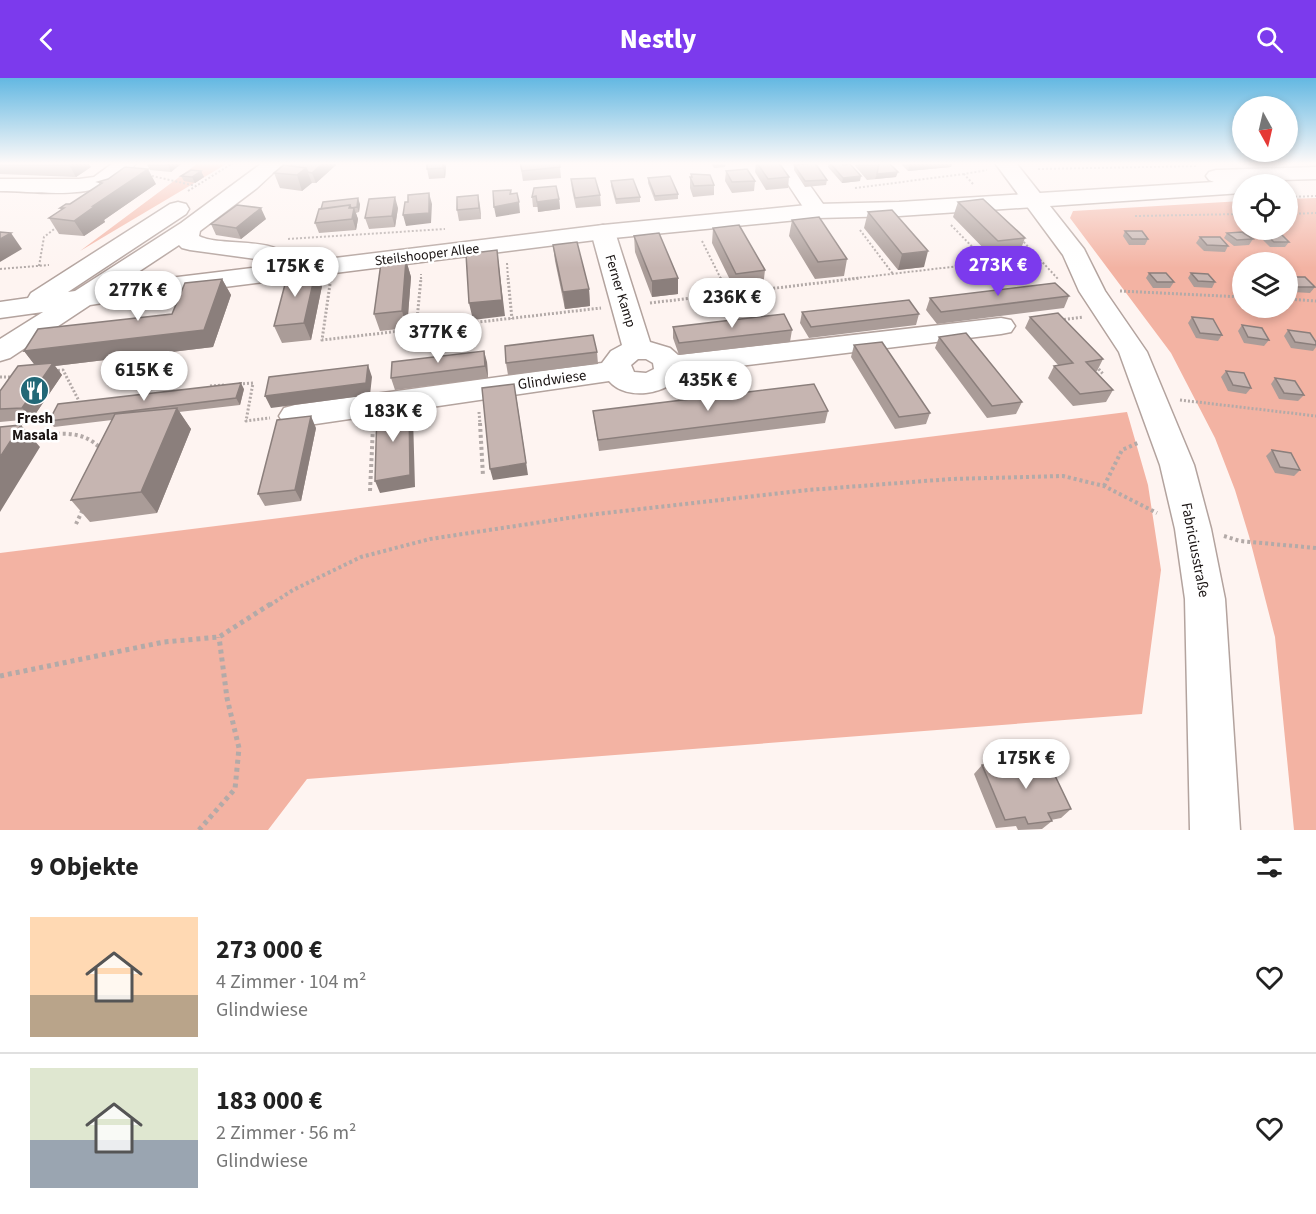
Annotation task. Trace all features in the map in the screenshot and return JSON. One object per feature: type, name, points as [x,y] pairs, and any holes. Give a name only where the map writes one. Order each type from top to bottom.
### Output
[{"type":"main road","points":[[0,352],[78,288],[198,198]]},
{"type":"main road","points":[[78,288],[121,274],[228,198]]},
{"type":"main road","points":[[808,198],[817,211]]},
{"type":"main road","name":"Steilshooper Allee","points":[[0,286],[78,288],[817,211],[849,216],[898,209],[939,198]]},
{"type":"main road","name":"Fabriciusstraße","points":[[1016,198],[1061,263],[1083,304],[1133,352],[1177,465],[1193,529],[1205,599],[1215,830]]},
{"type":"main road","points":[[189,228],[187,236],[190,243],[235,250],[260,250],[278,258]]},
{"type":"main road","name":"Steilshooper Allee","points":[[121,274],[278,258],[603,232]]},
{"type":"main road","name":"Ferner Kamp","points":[[603,232],[638,350]]},
{"type":"main road","name":"Steilshooper Allee","points":[[0,309],[29,306],[78,288]]},
{"type":"main road","points":[[0,325],[29,306]]},
{"type":"main road","points":[[670,365],[1001,326]]},
{"type":"main road","points":[[638,350],[662,355],[670,365],[665,376],[651,383],[633,383],[625,380],[616,370],[616,365],[623,355],[638,350]]},
{"type":"main road","name":"Glindwiese","points":[[295,416],[616,370]]},
{"type":"path","points":[[1298,214],[1316,213]]},
{"type":"path","points":[[1129,216],[1232,214]]},
{"type":"path","points":[[849,216],[894,275]]},
{"type":"path","points":[[0,269],[39,266],[44,237],[63,221]]},
{"type":"path","points":[[950,224],[988,264]]},
{"type":"path","points":[[1017,233],[1029,250],[1083,304]]},
{"type":"path","points":[[701,239],[728,294]]},
{"type":"path","points":[[507,260],[512,319]]},
{"type":"path","points":[[416,330],[421,268]]},
{"type":"path","points":[[1051,321],[1083,304],[1232,297]]},
{"type":"path","points":[[1298,300],[1316,301]]},
{"type":"path","points":[[1088,358],[1103,374]]},
{"type":"path","points":[[52,371],[63,370],[79,401]]},
{"type":"path","points":[[0,378],[21,376]]},
{"type":"path","points":[[210,386],[253,383],[246,421],[295,416]]},
{"type":"path","points":[[478,390],[483,477]]},
{"type":"path","points":[[1152,396],[1316,416]]},
{"type":"path","points":[[370,491],[374,405]]},
{"type":"path","points":[[23,439],[70,432],[98,444],[102,451]]},
{"type":"path","points":[[1104,486],[1122,450],[1143,440],[1146,450]]},
{"type":"path","points":[[0,676],[164,642],[219,637],[292,590],[361,557],[430,539],[588,515],[820,489],[1017,476],[1063,476],[1104,486],[1163,517],[1161,507]]},
{"type":"path","points":[[76,524],[84,505]]},
{"type":"path","points":[[1193,529],[1240,541],[1316,548]]},
{"type":"path","points":[[200,830],[235,789],[239,748],[227,698],[219,637]]},
{"type":"shaded area","points":[[151,198],[169,198],[80,251]]},
{"type":"shaded area","points":[[1316,198],[1316,830],[1294,830],[1275,637],[1249,536],[1235,490],[1215,438],[1171,353],[1070,218],[1073,211],[1232,202],[1232,240],[1298,240],[1298,199]]},
{"type":"shaded area","points":[[1127,412],[1148,485],[1161,570],[1142,714],[307,779],[268,830],[0,830],[0,553]]},
{"type":"building","points":[[79,198],[105,198],[74,221],[49,218],[64,208],[60,208],[66,204]]},
{"type":"building","points":[[358,198],[357,207],[351,208],[350,205],[321,209],[323,202]]},
{"type":"building","points":[[395,198],[392,216],[365,218],[369,199]]},
{"type":"building","points":[[408,198],[429,198],[429,213],[403,215],[405,202],[408,202]]},
{"type":"building","points":[[457,198],[478,198],[479,208],[457,210]]},
{"type":"building","points":[[493,198],[518,198],[519,202],[494,207]]},
{"type":"building","points":[[536,198],[559,199],[537,202]]},
{"type":"building","points":[[983,199],[1025,238],[998,241],[958,202]]},
{"type":"building","points":[[237,205],[261,208],[236,228],[211,224]]},
{"type":"building","points":[[350,205],[349,208],[354,208],[352,219],[315,223],[319,209]]},
{"type":"building","points":[[892,210],[928,251],[902,254],[868,212]]},
{"type":"building","points":[[819,217],[847,259],[818,262],[792,220]]},
{"type":"building","points":[[739,225],[765,270],[736,274],[713,228]]},
{"type":"building","points":[[1125,231],[1142,231],[1148,239],[1132,239]]},
{"type":"building","points":[[0,232],[11,233],[0,239]]},
{"type":"building","points":[[659,233],[678,278],[652,281],[634,236]]},
{"type":"building","points":[[1200,237],[1220,237],[1228,246],[1207,245]]},
{"type":"building","points":[[1272,240],[1289,242],[1274,242]]},
{"type":"building","points":[[577,242],[589,289],[563,292],[553,245]]},
{"type":"building","points":[[497,250],[502,300],[469,303],[466,254]]},
{"type":"building","points":[[406,260],[402,311],[374,314],[381,263]]},
{"type":"building","points":[[316,270],[304,323],[274,326],[288,273]]},
{"type":"building","points":[[1149,273],[1166,273],[1174,282],[1157,282]]},
{"type":"building","points":[[1191,273],[1208,274],[1215,282],[1198,281]]},
{"type":"building","points":[[1298,277],[1305,277],[1315,287],[1298,287]]},
{"type":"building","points":[[222,279],[204,330],[24,351],[38,329],[172,314],[185,283]]},
{"type":"building","points":[[1055,283],[1069,296],[941,312],[930,298]]},
{"type":"building","points":[[909,300],[919,314],[811,327],[802,312]]},
{"type":"building","points":[[1058,313],[1103,359],[1086,362],[1113,390],[1080,394],[1054,366],[1073,363],[1030,317]]},
{"type":"building","points":[[784,314],[792,330],[679,343],[673,327]]},
{"type":"building","points":[[1192,317],[1213,319],[1222,335],[1200,333]]},
{"type":"building","points":[[1242,325],[1262,328],[1269,340],[1248,337]]},
{"type":"building","points":[[1288,330],[1310,333],[1316,345],[1295,342]]},
{"type":"building","points":[[966,333],[1022,402],[992,406],[939,337]]},
{"type":"building","points":[[593,335],[597,352],[506,363],[505,346]]},
{"type":"building","points":[[882,342],[930,413],[899,417],[854,345]]},
{"type":"building","points":[[484,351],[485,366],[391,378],[392,362]]},
{"type":"building","points":[[53,363],[22,408],[0,409],[0,391],[18,366]]},
{"type":"building","points":[[368,365],[366,383],[265,396],[269,377]]},
{"type":"building","points":[[1226,371],[1244,373],[1251,388],[1233,385]]},
{"type":"building","points":[[1275,378],[1295,381],[1304,395],[1284,393]]},
{"type":"building","points":[[241,383],[236,398],[49,421],[58,404]]},
{"type":"building","points":[[514,384],[526,463],[490,469],[482,388]]},
{"type":"building","points":[[814,384],[828,411],[598,440],[593,411]]},
{"type":"building","points":[[409,405],[410,475],[375,481],[377,410]]},
{"type":"building","points":[[177,408],[141,492],[71,500],[115,414]]},
{"type":"building","points":[[311,416],[295,490],[258,494],[277,420]]},
{"type":"building","points":[[21,425],[0,457],[0,427]]},
{"type":"building","points":[[1272,450],[1291,453],[1300,470],[1280,467]]},
{"type":"building","points":[[1046,757],[1071,809],[1048,813],[1052,821],[1028,824],[1025,817],[1005,820],[982,765]]},
{"type":"place","name":"Fresh Masala","points":[[35,391]]}]
